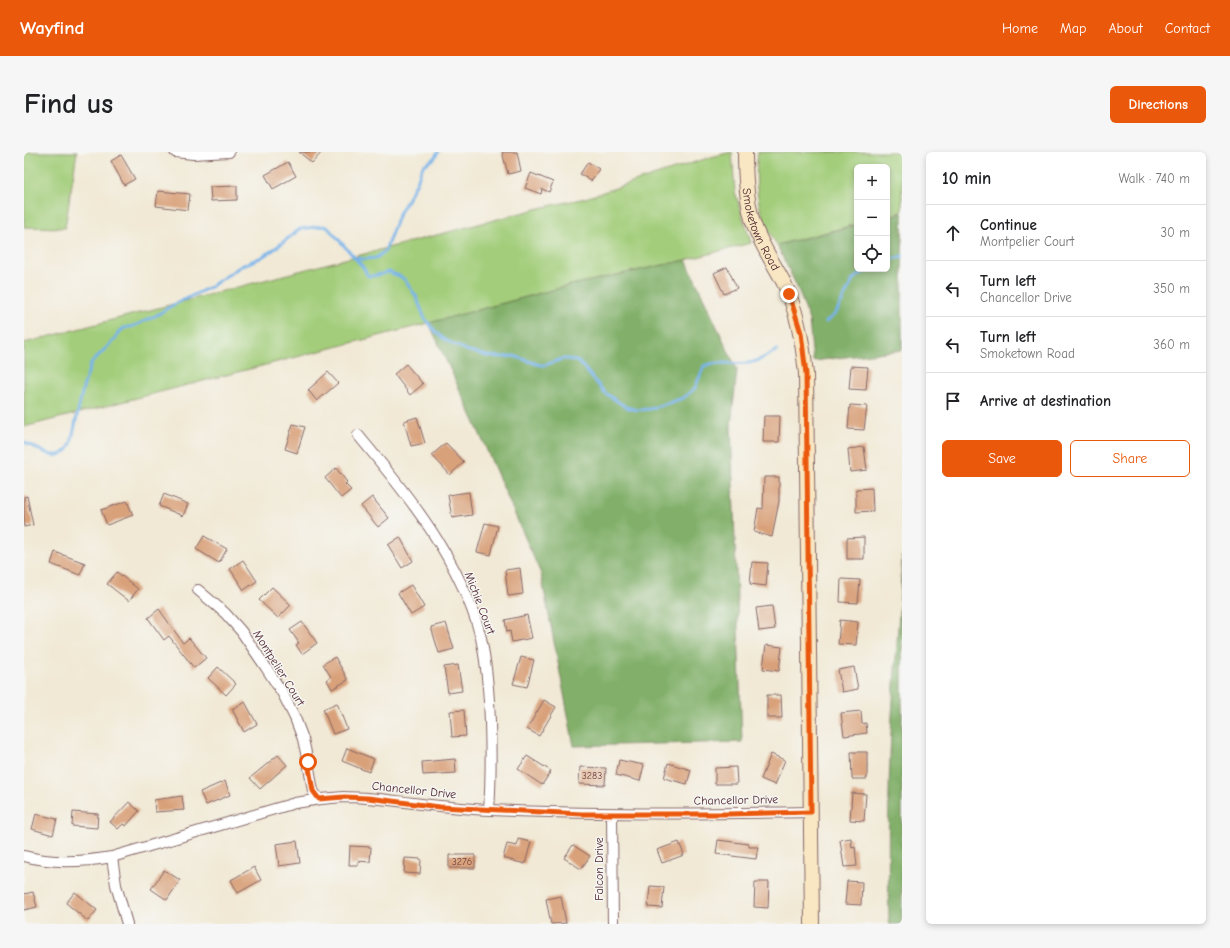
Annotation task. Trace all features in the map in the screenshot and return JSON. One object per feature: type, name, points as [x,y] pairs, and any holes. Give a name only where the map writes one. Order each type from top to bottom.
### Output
[{"type":"main road","name":"Smoketown Road","points":[[745,152],[745,185],[752,220],[760,239],[789,294],[801,333],[806,374],[812,924]]},
{"type":"street","points":[[175,152],[193,154],[229,152]]},
{"type":"street","name":"Michie Court","points":[[358,435],[393,477],[436,538],[465,593],[475,618],[481,638],[487,670],[491,779],[489,810]]},
{"type":"street","name":"Montpelier Court","points":[[198,590],[225,612],[241,632],[283,694],[295,718],[308,762],[313,791],[319,799]]},
{"type":"street","name":"Chancellor Drive","points":[[24,856],[68,862],[112,857],[272,809],[319,799],[344,797],[368,798],[440,807],[612,814],[811,812]]},
{"type":"street","name":"Falcon Drive","points":[[612,814],[613,924]]},
{"type":"street","points":[[112,857],[116,884],[127,924]]},
{"type":"green space","points":[[24,152],[77,152],[65,228],[24,227]]},
{"type":"green space","points":[[732,152],[735,192],[751,243],[686,260],[571,285],[24,427],[24,343],[540,208],[585,198],[711,157]]},
{"type":"green space","points":[[758,152],[902,152],[902,212],[890,215],[890,164],[854,164],[854,225],[777,245],[766,226],[762,215],[758,197]]},
{"type":"green space","points":[[902,213],[902,350],[813,361],[809,320],[798,289],[777,245],[854,226],[854,272],[890,272],[890,216]]},
{"type":"green space","points":[[686,260],[737,370],[731,426],[742,742],[574,746],[541,574],[429,323],[571,285]]},
{"type":"green space","points":[[902,556],[902,924],[889,924],[888,828],[890,756]]},
{"type":"building","points":[[299,152],[322,152],[312,163]]},
{"type":"building","points":[[502,152],[517,152],[521,171],[508,174]]},
{"type":"building","points":[[121,155],[135,179],[124,185],[111,161]]},
{"type":"building","points":[[288,162],[296,176],[273,189],[265,175]]},
{"type":"building","points":[[588,162],[599,169],[591,181],[580,174]]},
{"type":"building","points":[[531,173],[553,182],[549,192],[542,189],[541,194],[525,188]]},
{"type":"building","points":[[237,186],[237,200],[211,201],[210,187]]},
{"type":"building","points":[[158,191],[190,194],[188,210],[156,206]]},
{"type":"building","points":[[727,267],[737,288],[724,294],[714,273]]},
{"type":"building","points":[[406,364],[423,384],[410,395],[394,374]]},
{"type":"building","points":[[851,366],[868,367],[866,390],[849,389]]},
{"type":"building","points":[[328,372],[338,383],[317,401],[308,390]]},
{"type":"building","points":[[850,405],[867,406],[864,430],[848,429]]},
{"type":"building","points":[[764,416],[780,416],[779,442],[763,442]]},
{"type":"building","points":[[417,417],[425,443],[411,446],[404,421]]},
{"type":"building","points":[[293,424],[305,427],[297,453],[285,449]]},
{"type":"building","points":[[446,443],[464,462],[450,475],[432,455]]},
{"type":"building","points":[[864,447],[867,470],[850,472],[848,449]]},
{"type":"building","points":[[336,468],[347,482],[345,484],[351,490],[341,498],[325,478]]},
{"type":"building","points":[[764,477],[779,477],[779,501],[772,537],[754,532],[758,508],[763,509]]},
{"type":"building","points":[[872,488],[873,511],[856,512],[856,489]]},
{"type":"building","points":[[469,492],[472,515],[452,518],[448,495]]},
{"type":"building","points":[[164,494],[188,504],[183,516],[159,506]]},
{"type":"building","points":[[27,496],[33,525],[24,527],[24,497]]},
{"type":"building","points":[[372,497],[389,518],[378,527],[361,506]]},
{"type":"building","points":[[127,501],[133,515],[107,525],[101,510]]},
{"type":"building","points":[[485,523],[498,526],[491,555],[477,552]]},
{"type":"building","points":[[204,536],[227,549],[219,563],[196,549]]},
{"type":"building","points":[[400,537],[413,561],[402,568],[388,545]]},
{"type":"building","points":[[864,537],[864,559],[847,559],[847,538]]},
{"type":"building","points":[[55,552],[85,563],[80,575],[51,564]]},
{"type":"building","points":[[243,560],[257,581],[244,590],[230,569]]},
{"type":"building","points":[[752,562],[768,563],[766,586],[750,584]]},
{"type":"building","points":[[520,568],[523,594],[508,596],[505,570]]},
{"type":"building","points":[[117,572],[138,589],[129,601],[107,584]]},
{"type":"building","points":[[841,579],[860,580],[858,603],[840,602]]},
{"type":"building","points":[[411,585],[424,607],[411,615],[398,593]]},
{"type":"building","points":[[272,587],[291,605],[278,618],[259,600]]},
{"type":"building","points":[[772,606],[775,629],[759,631],[756,608]]},
{"type":"building","points":[[159,609],[183,643],[189,638],[206,658],[194,668],[169,636],[164,640],[148,618]]},
{"type":"building","points":[[527,615],[532,638],[512,642],[510,631],[507,632],[505,620]]},
{"type":"building","points":[[840,620],[858,622],[856,645],[838,644]]},
{"type":"building","points":[[302,622],[317,643],[302,654],[296,645],[299,643],[290,630]]},
{"type":"building","points":[[446,623],[454,649],[439,653],[431,627]]},
{"type":"building","points":[[766,645],[782,647],[779,671],[763,669]]},
{"type":"building","points":[[335,657],[348,680],[332,689],[327,680],[331,677],[323,664]]},
{"type":"building","points":[[521,657],[534,660],[527,687],[513,684]]},
{"type":"building","points":[[458,665],[462,691],[448,693],[444,667]]},
{"type":"building","points":[[218,667],[236,684],[226,695],[208,678]]},
{"type":"building","points":[[854,667],[858,689],[842,692],[838,670]]},
{"type":"building","points":[[767,695],[781,695],[782,718],[767,718]]},
{"type":"building","points":[[544,700],[556,707],[539,736],[527,729]]},
{"type":"building","points":[[245,702],[257,724],[244,732],[232,709]]},
{"type":"building","points":[[337,703],[347,729],[333,734],[323,709]]},
{"type":"building","points":[[464,710],[466,736],[452,737],[450,711]]},
{"type":"building","points":[[861,711],[862,724],[866,723],[867,733],[844,736],[841,713]]},
{"type":"building","points":[[347,748],[374,759],[369,772],[342,761]]},
{"type":"building","points":[[851,752],[867,752],[867,779],[852,779]]},
{"type":"building","points":[[771,754],[785,760],[775,785],[761,779]]},
{"type":"building","points":[[278,755],[287,765],[260,789],[250,778]]},
{"type":"building","points":[[527,756],[551,771],[542,785],[518,769]]},
{"type":"building","points":[[455,759],[456,773],[423,775],[422,762]]},
{"type":"building","points":[[619,760],[644,765],[640,781],[616,775]]},
{"type":"building","points":[[668,763],[691,770],[687,784],[664,778]]},
{"type":"building","points":[[580,767],[606,768],[605,785],[579,784]]},
{"type":"building","points":[[736,767],[737,784],[715,784],[715,768]]},
{"type":"building","points":[[225,781],[230,795],[206,805],[200,792]]},
{"type":"building","points":[[852,793],[866,794],[864,821],[850,820]]},
{"type":"building","points":[[182,796],[184,810],[155,812],[154,800]]},
{"type":"building","points":[[129,802],[139,811],[126,826],[123,824],[118,829],[110,822]]},
{"type":"building","points":[[73,812],[98,814],[97,828],[72,826]]},
{"type":"building","points":[[36,814],[57,819],[53,835],[32,829]]},
{"type":"building","points":[[851,838],[852,848],[855,847],[857,866],[844,867],[840,840]]},
{"type":"building","points":[[518,839],[531,842],[525,864],[503,858],[507,844],[517,846]]},
{"type":"building","points":[[718,840],[749,844],[749,847],[758,847],[756,859],[716,854]]},
{"type":"building","points":[[297,841],[300,863],[279,866],[276,844]]},
{"type":"building","points":[[679,842],[684,855],[662,863],[657,850]]},
{"type":"building","points":[[573,845],[590,856],[581,869],[564,858]]},
{"type":"building","points":[[350,846],[371,847],[370,862],[358,861],[358,865],[349,865]]},
{"type":"building","points":[[449,855],[475,855],[475,868],[449,868]]},
{"type":"building","points":[[405,858],[421,859],[420,874],[404,873]]},
{"type":"building","points":[[254,867],[261,880],[238,893],[231,880]]},
{"type":"building","points":[[164,870],[180,880],[167,900],[151,889]]},
{"type":"building","points":[[847,881],[862,882],[861,905],[845,904]]},
{"type":"building","points":[[755,882],[769,882],[768,908],[754,907]]},
{"type":"building","points":[[650,886],[664,887],[662,908],[648,907]]},
{"type":"building","points":[[33,892],[37,907],[24,910],[24,894]]},
{"type":"building","points":[[75,892],[97,910],[88,921],[66,903]]},
{"type":"building","points":[[561,896],[566,923],[551,924],[546,899]]},
{"type":"waterway","points":[[354,258],[376,258],[385,251],[398,216],[417,182],[421,170],[424,165],[434,159],[438,152]]},
{"type":"waterway","points":[[24,442],[49,454],[56,455],[66,451],[71,444],[83,388],[91,363],[124,328],[134,326],[155,316],[173,305],[210,287],[241,266],[262,257],[273,250],[300,229],[322,226],[327,227],[331,231],[363,267],[368,276],[389,272],[404,279],[416,296],[425,319],[445,340],[466,350],[487,356],[514,356],[540,365],[545,365],[562,359],[579,362],[605,393],[626,407],[637,410],[650,409],[683,398],[695,388],[704,366],[715,363],[752,362],[777,350]]},
{"type":"waterway","points":[[890,260],[902,256]]},
{"type":"waterway","points":[[826,322],[836,313],[853,280],[864,272]]},
{"type":"route","points":[[308,762],[313,791],[319,799],[344,797],[368,798],[440,807],[582,814],[729,814],[811,812],[806,374],[801,333],[789,294]]}]
